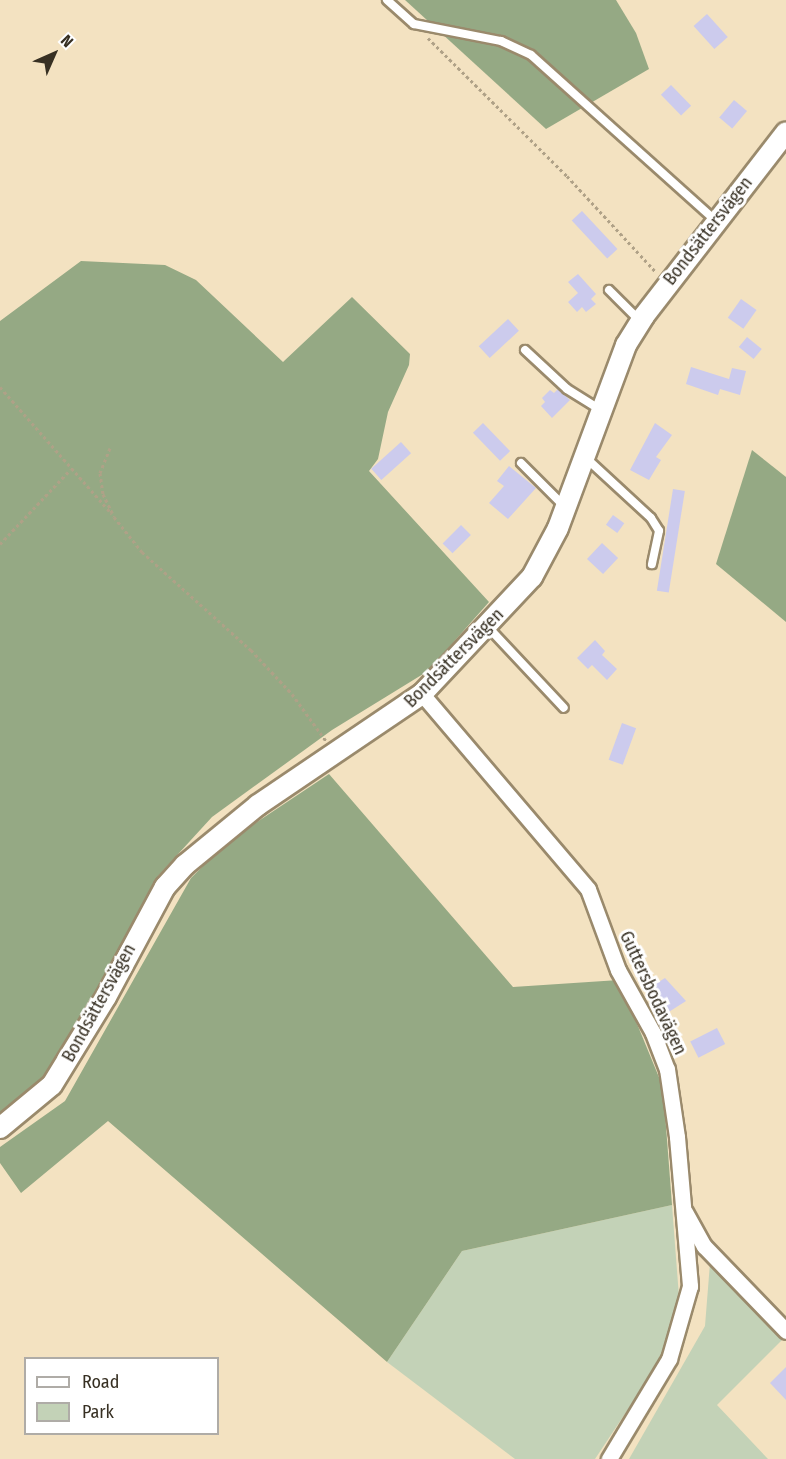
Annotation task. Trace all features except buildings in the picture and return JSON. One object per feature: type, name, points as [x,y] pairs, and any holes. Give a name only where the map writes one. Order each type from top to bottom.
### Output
[{"type":"street","name":"Bondsättersvägen","points":[[0,1128],[51,1084],[76,1050],[165,887],[215,837],[422,694],[532,577],[566,508],[626,345],[640,321],[715,220],[786,132]]},
{"type":"street","name":"Guttersbodavägen","points":[[422,694],[588,890],[618,970],[662,1052],[672,1097],[690,1286],[680,1330],[669,1359],[609,1459]]},
{"type":"street","points":[[683,1207],[704,1246],[786,1330]]},
{"type":"lane","points":[[387,0],[414,24],[501,41],[531,56],[715,220]]},
{"type":"lane","points":[[609,290],[640,321]]},
{"type":"lane","points":[[525,350],[567,389],[602,411]]},
{"type":"lane","points":[[585,457],[651,518],[659,531],[652,564]]},
{"type":"lane","points":[[521,463],[566,508]]},
{"type":"lane","points":[[487,626],[564,708]]},
{"type":"path","points":[[414,24],[567,176],[667,285]]},
{"type":"path","points":[[0,387],[142,552],[251,650],[292,694],[316,724],[334,756]]},
{"type":"path","points":[[110,448],[100,473],[103,494],[114,517]]},
{"type":"path","points":[[0,544],[70,470]]},
{"type":"green space","points":[[405,0],[616,0],[636,33],[649,69],[546,129]]},
{"type":"green space","points":[[81,261],[165,265],[196,280],[283,362],[352,297],[410,354],[409,365],[388,412],[378,459],[369,471],[489,602],[428,671],[332,730],[212,817],[158,876],[92,1009],[48,1080],[0,1118],[0,321]]},
{"type":"green space","points":[[752,450],[786,477],[786,622],[716,564]]},
{"type":"green space","points":[[329,774],[513,987],[619,980],[663,1087],[672,1205],[462,1251],[387,1362],[108,1121],[21,1193],[0,1163],[0,1147],[65,1101],[191,878],[227,842]]},
{"type":"green space","points":[[672,1205],[680,1310],[654,1370],[595,1459],[515,1459],[387,1362],[462,1251]]},
{"type":"green space","points":[[710,1263],[784,1338],[717,1405],[768,1459],[629,1459],[705,1326]]}]
